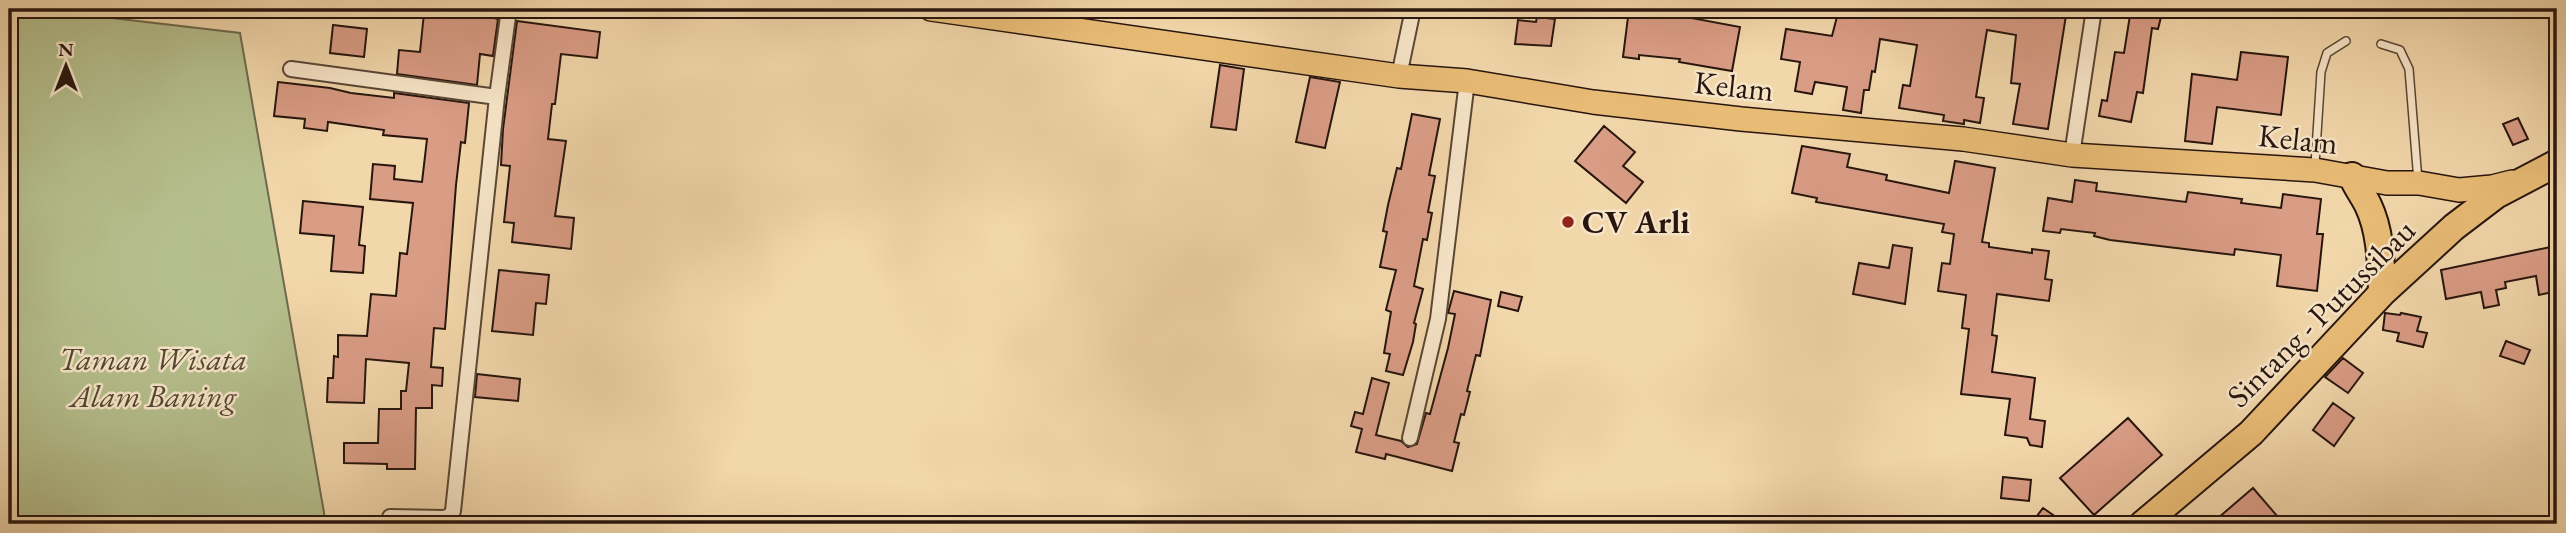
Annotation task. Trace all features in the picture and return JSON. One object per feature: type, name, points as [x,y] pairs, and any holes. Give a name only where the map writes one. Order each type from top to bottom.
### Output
[{"type":"highway","name":"Sintang - Putussibau","points":[[2143,524],[2250,433],[2382,293],[2454,227],[2497,195],[2557,163]]},
{"type":"highway","points":[[2352,176],[2369,206],[2374,223],[2381,263],[2382,293]]},
{"type":"main road","name":"Kelam","points":[[932,9],[1399,76],[1467,82],[1593,102],[1741,119],[1963,139],[2072,155],[2315,170],[2387,183],[2419,183],[2459,190],[2492,187],[2531,176]]},
{"type":"street","points":[[390,517],[443,518],[450,516],[453,511],[496,97],[509,9]]},
{"type":"street","points":[[1399,76],[1413,9]]},
{"type":"street","points":[[2072,155],[2094,9]]},
{"type":"street","points":[[291,69],[496,97]]},
{"type":"street","points":[[1410,438],[1438,318],[1467,82]]},
{"type":"lane","points":[[2315,170],[2321,72],[2327,52],[2346,41]]},
{"type":"lane","points":[[2381,44],[2400,50],[2409,69],[2419,183]]},
{"type":"green space","name":"Taman Wisata Alam Baning","points":[[9,9],[35,9],[240,33],[326,524],[9,524]]},
{"type":"building","points":[[467,9],[495,9],[494,18],[498,19],[493,56],[480,54],[477,85],[397,74],[399,50],[420,52],[424,13],[466,17]]},
{"type":"building","points":[[1629,9],[1675,9],[1675,15],[1740,27],[1732,71],[1679,62],[1680,59],[1639,55],[1639,59],[1623,57]]},
{"type":"building","points":[[1839,9],[2009,9],[2008,12],[2051,17],[2052,9],[2067,9],[2048,129],[2013,124],[2020,84],[2011,83],[2016,35],[1987,30],[1976,97],[1984,98],[1980,123],[1964,120],[1964,124],[1943,121],[1944,115],[1899,108],[1903,85],[1910,86],[1917,45],[1880,39],[1875,72],[1872,71],[1869,90],[1864,90],[1861,113],[1843,110],[1847,87],[1815,82],[1812,94],[1795,91],[1800,62],[1781,59],[1786,29],[1832,36]]},
{"type":"building","points":[[2131,9],[2163,9],[2158,29],[2152,28],[2143,93],[2137,92],[2131,122],[2099,116],[2102,100],[2107,101],[2115,52],[2124,53]]},
{"type":"building","points":[[1537,17],[1555,19],[1551,46],[1515,44],[1518,20],[1536,22]]},
{"type":"building","points":[[517,21],[600,32],[597,58],[561,54],[555,104],[552,104],[548,139],[566,141],[555,216],[574,218],[571,249],[512,242],[514,223],[504,222],[510,166],[501,165],[503,129]]},
{"type":"building","points":[[333,25],[367,29],[364,57],[330,53]]},
{"type":"building","points":[[2241,52],[2288,57],[2281,115],[2217,107],[2212,144],[2185,141],[2192,74],[2237,80]]},
{"type":"building","points":[[1220,65],[1244,69],[1236,130],[1211,127]]},
{"type":"building","points":[[1310,77],[1340,82],[1325,148],[1296,142]]},
{"type":"building","points":[[278,82],[394,98],[394,93],[469,103],[465,143],[461,142],[456,185],[445,329],[434,328],[431,367],[443,368],[442,386],[432,385],[432,408],[416,408],[415,469],[387,469],[387,464],[344,463],[344,443],[378,443],[379,409],[401,409],[401,391],[406,391],[409,363],[366,359],[364,403],[327,402],[328,378],[333,378],[334,356],[338,357],[338,335],[367,336],[371,294],[396,296],[400,253],[407,254],[413,203],[370,199],[373,164],[395,166],[394,179],[422,182],[427,139],[383,135],[384,130],[328,122],[327,131],[304,128],[305,119],[274,116]]},
{"type":"building","points":[[1412,114],[1440,119],[1429,175],[1435,176],[1428,212],[1432,213],[1427,240],[1423,239],[1414,286],[1423,289],[1414,323],[1413,342],[1403,375],[1386,371],[1390,354],[1384,353],[1391,312],[1386,310],[1396,270],[1380,267],[1387,232],[1383,231],[1388,205],[1397,168],[1401,169]]},
{"type":"building","points":[[2518,118],[2528,139],[2513,145],[2503,124]]},
{"type":"building","points":[[1604,126],[1635,152],[1623,166],[1643,182],[1626,203],[1575,161]]},
{"type":"building","points":[[1802,146],[1850,154],[1847,167],[1887,175],[1886,180],[1949,193],[1955,161],[1995,168],[1982,242],[1989,243],[1989,247],[2032,253],[2032,249],[2049,251],[2045,279],[2052,280],[2049,301],[1997,294],[1992,335],[1997,336],[1992,372],[2035,378],[2030,419],[2045,421],[2042,447],[2030,445],[2027,438],[2005,435],[2010,399],[1961,394],[1969,329],[1962,328],[1966,295],[1938,291],[1942,263],[1950,264],[1954,234],[1942,232],[1944,224],[1816,202],[1817,198],[1792,193]]},
{"type":"building","points":[[2075,180],[2097,183],[2096,191],[2186,202],[2188,192],[2242,199],[2241,203],[2281,208],[2283,194],[2321,199],[2317,234],[2323,234],[2317,291],[2277,286],[2281,255],[2235,249],[2234,255],[2110,240],[2094,236],[2095,233],[2061,229],[2060,233],[2043,231],[2048,198],[2072,202]]},
{"type":"building","points":[[303,201],[363,207],[359,245],[365,246],[363,273],[331,271],[334,236],[300,233]]},
{"type":"building","points":[[1893,245],[1912,248],[1905,304],[1853,294],[1859,263],[1889,268]]},
{"type":"building","points":[[2555,246],[2557,274],[2553,275],[2557,291],[2539,295],[2536,276],[2505,282],[2506,288],[2496,290],[2499,305],[2484,308],[2481,292],[2446,299],[2441,270]]},
{"type":"building","points":[[499,270],[549,275],[546,304],[536,303],[533,335],[492,331]]},
{"type":"building","points":[[1454,291],[1491,300],[1480,356],[1476,355],[1467,391],[1470,392],[1454,442],[1459,443],[1452,471],[1386,454],[1385,459],[1356,452],[1362,429],[1351,426],[1355,412],[1363,414],[1372,378],[1389,383],[1376,435],[1401,441],[1408,447],[1417,444],[1426,413],[1430,414],[1448,348],[1455,314],[1448,313]]},
{"type":"building","points":[[1501,292],[1522,297],[1518,311],[1498,306]]},
{"type":"building","points":[[2385,313],[2421,317],[2417,331],[2427,333],[2423,347],[2397,341],[2399,333],[2383,330]]},
{"type":"building","points":[[2506,341],[2530,350],[2524,364],[2500,356]]},
{"type":"building","points":[[2343,358],[2363,373],[2348,393],[2325,377]]},
{"type":"building","points":[[477,374],[520,379],[518,401],[475,397]]},
{"type":"building","points":[[2333,403],[2354,418],[2334,446],[2313,430]]},
{"type":"building","points":[[2128,418],[2162,455],[2094,515],[2060,478]]},
{"type":"building","points":[[2003,477],[2031,480],[2029,501],[2001,498]]},
{"type":"building","points":[[2253,488],[2284,524],[2211,524]]},
{"type":"building","points":[[2043,508],[2066,524],[2031,524]]},
{"type":"place","name":"CV Arli","points":[[1568,222]]}]
